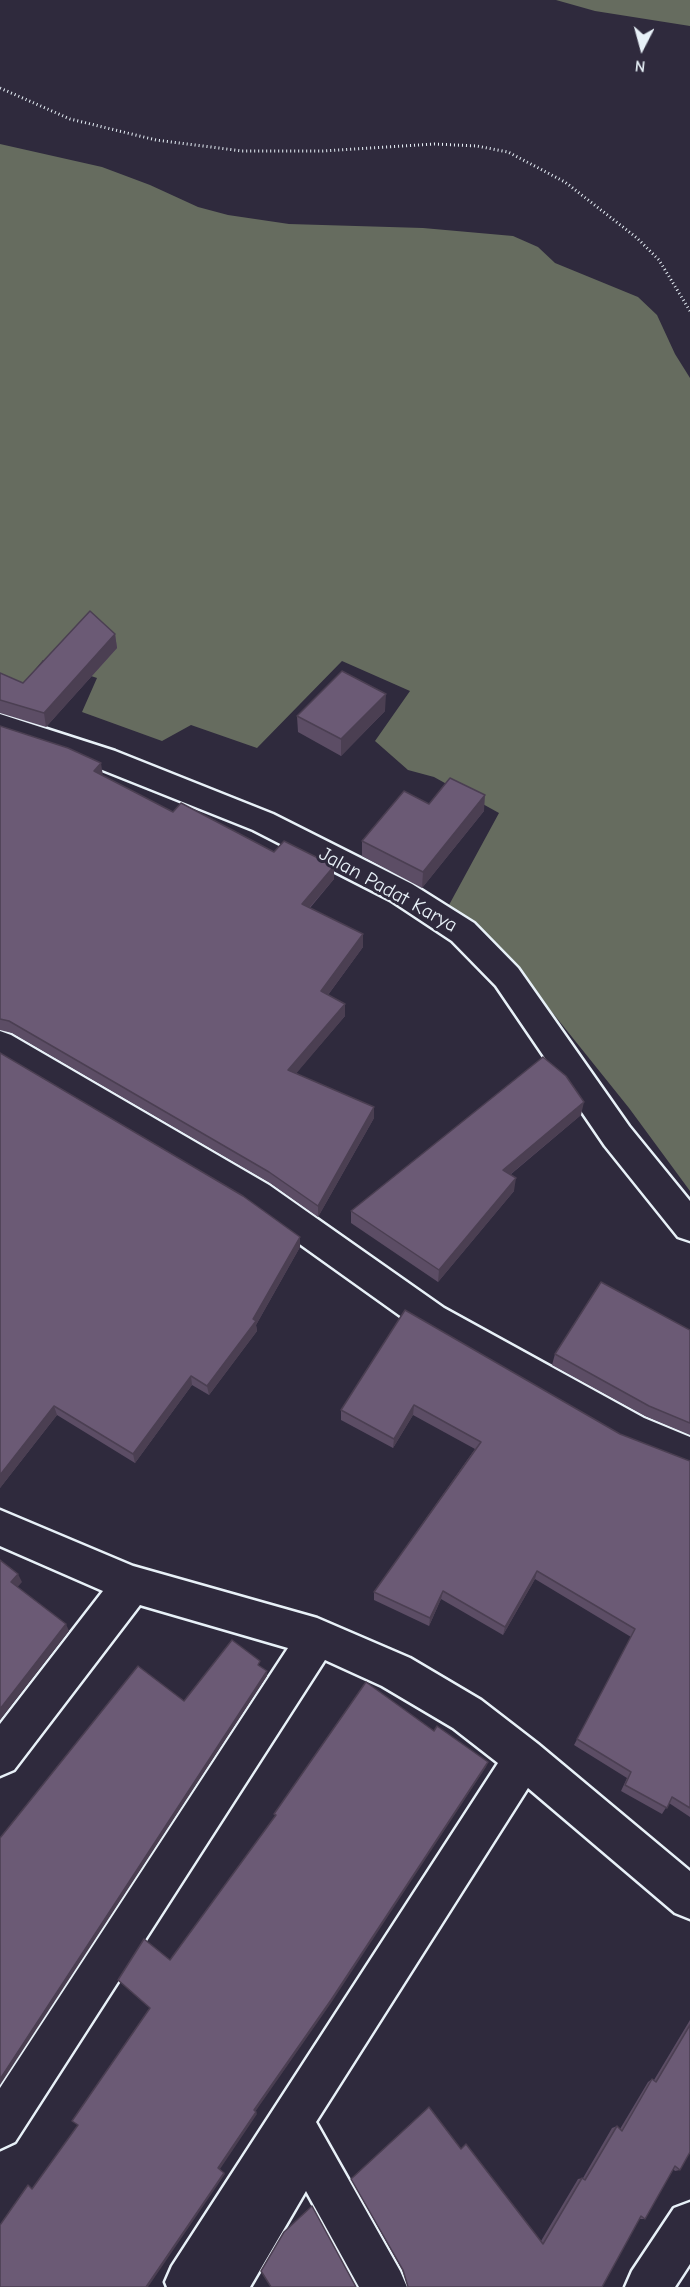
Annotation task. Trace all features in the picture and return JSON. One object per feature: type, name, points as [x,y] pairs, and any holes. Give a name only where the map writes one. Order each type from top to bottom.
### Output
[{"type":"street","name":"Jalan Padat Karya","points":[[0,725],[105,759],[263,822],[400,892],[463,932],[507,977],[617,1136],[690,1226]]},
{"type":"street","points":[[0,1044],[257,1195],[432,1319],[631,1430],[690,1455]]},
{"type":"street","points":[[0,1528],[132,1584],[317,1637],[396,1672],[467,1714],[524,1758],[690,1898]]},
{"type":"street","points":[[0,1756],[132,1584]]},
{"type":"street","points":[[0,2127],[317,1637]]},
{"type":"street","points":[[206,2285],[524,1758]]},
{"type":"street","points":[[299,2134],[384,2287]]},
{"type":"street","points":[[648,2287],[690,2224]]},
{"type":"path","points":[[0,88],[70,119],[166,141],[242,150],[323,151],[434,144],[477,146],[508,152],[565,182],[637,238],[673,280],[690,311]]},
{"type":"green space","points":[[556,0],[690,0],[690,26],[595,11]]},
{"type":"green space","points":[[0,144],[102,167],[150,185],[198,207],[228,215],[289,224],[423,228],[513,236],[538,247],[555,263],[638,297],[657,315],[675,354],[690,378],[690,1191],[629,1108],[523,976],[449,905],[499,813],[434,777],[408,770],[375,741],[410,691],[342,661],[257,748],[191,725],[162,741],[82,712],[97,678],[43,660],[0,712]]},
{"type":"building","points":[[90,611],[115,634],[44,713],[0,700],[0,673],[23,683]]},
{"type":"building","points":[[342,671],[386,694],[341,739],[297,716]]},
{"type":"building","points":[[0,726],[68,748],[101,763],[94,771],[173,812],[181,803],[274,852],[284,841],[334,866],[302,904],[363,934],[321,991],[345,1004],[288,1070],[374,1107],[318,1206],[269,1172],[9,1021],[0,1019]]},
{"type":"building","points":[[450,778],[485,795],[423,872],[362,841],[404,791],[429,804]]},
{"type":"building","points":[[0,1053],[243,1196],[300,1237],[253,1319],[256,1321],[207,1386],[191,1376],[133,1454],[54,1406],[0,1475]]},
{"type":"building","points":[[543,1057],[566,1076],[584,1102],[503,1170],[516,1178],[439,1270],[351,1211]]},
{"type":"building","points":[[601,1282],[690,1330],[690,1423],[649,1406],[555,1354]]},
{"type":"building","points":[[405,1310],[620,1434],[690,1461],[690,1808],[672,1797],[667,1808],[625,1785],[631,1772],[577,1739],[635,1629],[537,1571],[505,1627],[443,1591],[430,1618],[374,1592],[481,1442],[414,1405],[394,1439],[341,1410]]},
{"type":"building","points":[[0,1560],[18,1574],[11,1582],[66,1624],[0,1709]]},
{"type":"building","points":[[232,1640],[260,1661],[258,1665],[267,1671],[0,2079],[0,1838],[138,1666],[184,1701]]},
{"type":"building","points":[[366,1682],[434,1731],[437,1726],[488,1762],[331,2000],[254,2110],[256,2112],[218,2168],[224,2173],[146,2287],[0,2287],[0,2225],[28,2185],[32,2189],[78,2125],[72,2121],[150,2008],[118,1980],[144,1939],[170,1960],[276,1815],[274,1814]]},
{"type":"building","points":[[690,2025],[690,2152],[680,2170],[675,2166],[645,2219],[641,2216],[602,2287],[408,2287],[403,2270],[351,2179],[429,2107],[461,2149],[466,2144],[543,2244],[582,2178],[585,2180],[617,2126],[622,2131],[652,2079],[656,2082]]},
{"type":"building","points":[[312,2206],[356,2287],[271,2287],[261,2271],[284,2232]]}]
